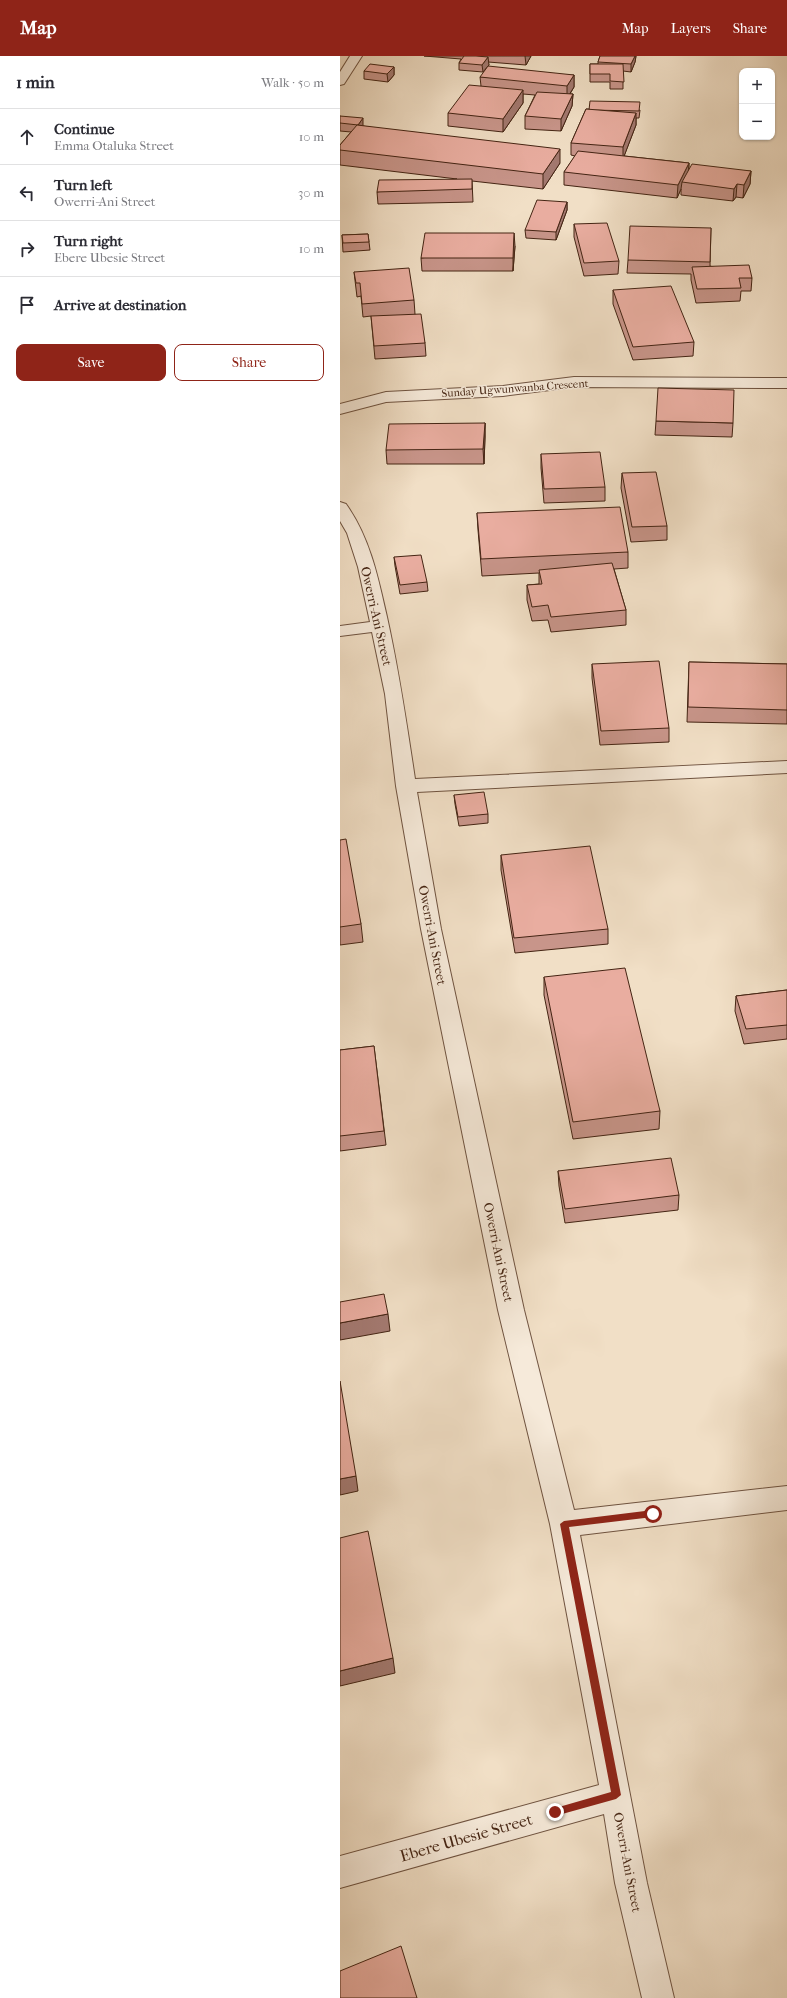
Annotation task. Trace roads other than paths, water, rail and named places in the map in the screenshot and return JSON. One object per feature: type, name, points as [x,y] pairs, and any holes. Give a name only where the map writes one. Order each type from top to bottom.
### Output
[{"type":"street","points":[[340,81],[356,56]]},
{"type":"street","name":"Sunday Ugwunwanba Crescent","points":[[340,409],[386,397],[503,391],[574,382],[787,383]]},
{"type":"street","name":"Owerri-Ani Street","points":[[340,507],[355,533],[367,567],[380,626],[394,694],[406,786],[431,929],[511,1310],[564,1524],[616,1795],[631,1883],[658,1998]]},
{"type":"street","points":[[340,631],[380,626]]},
{"type":"street","points":[[406,786],[787,767]]},
{"type":"street","points":[[564,1524],[787,1498]]},
{"type":"street","name":"Ebere Ubesie Street","points":[[340,1872],[616,1795]]}]
